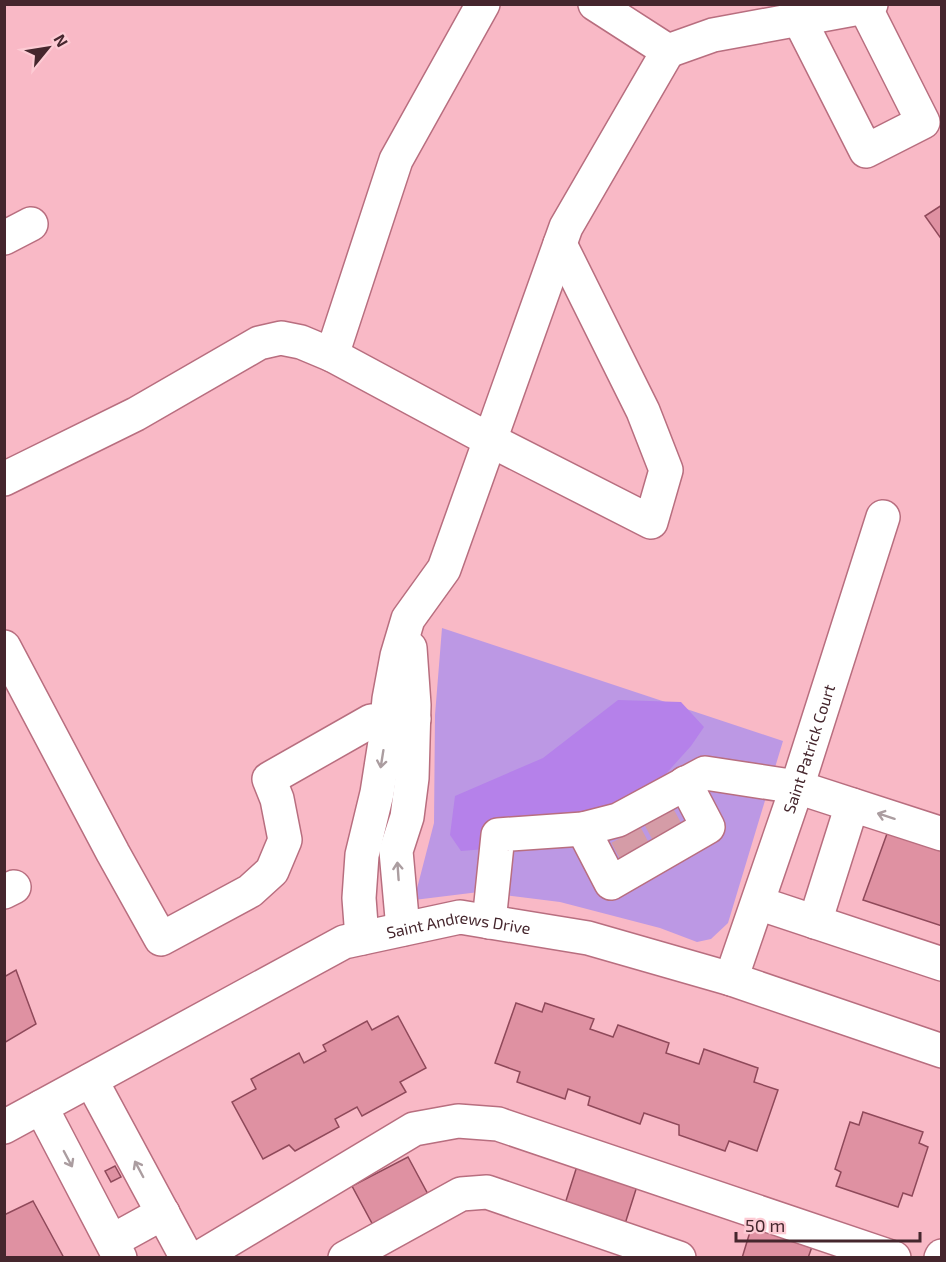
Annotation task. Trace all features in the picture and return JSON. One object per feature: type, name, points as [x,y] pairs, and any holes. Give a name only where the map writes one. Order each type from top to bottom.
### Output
[{"type":"street","points":[[332,355],[396,160],[483,4]]},
{"type":"street","points":[[594,4],[668,51]]},
{"type":"street","points":[[403,929],[396,851],[407,817],[412,778],[400,720],[389,699],[397,656],[408,619],[444,569],[566,227],[668,51],[713,35],[868,6],[923,122],[866,151],[799,19]]},
{"type":"street","points":[[4,479],[136,414],[259,343],[281,338],[302,342],[332,355],[490,440],[651,522],[666,470],[643,411],[560,244]]},
{"type":"street","name":"Saint Patrick Court","points":[[731,979],[797,788],[883,517]]},
{"type":"street","points":[[4,647],[112,853],[161,939],[250,891],[272,871],[285,840],[277,799],[269,779],[371,722],[400,720]]},
{"type":"street","points":[[362,938],[358,898],[362,855],[377,793],[385,742],[400,720]]},
{"type":"street","points":[[489,922],[498,835],[583,829],[631,844],[664,826],[686,783],[705,773],[797,788],[942,834]]},
{"type":"street","points":[[583,829],[611,883],[631,844],[664,826],[708,827],[686,783]]},
{"type":"street","points":[[815,922],[852,805]]},
{"type":"street","points":[[758,903],[942,964]]},
{"type":"street","name":"Saint Andrews Drive","points":[[4,1127],[344,942],[460,917],[588,938],[731,979],[942,1051]]},
{"type":"street","points":[[91,1080],[188,1257]]},
{"type":"street","points":[[41,1107],[116,1249],[163,1214]]},
{"type":"street","points":[[199,1257],[414,1129],[458,1121],[498,1124],[894,1257]]},
{"type":"street","points":[[345,1257],[461,1194],[487,1192],[679,1257]]},
{"type":"shaded area","points":[[442,628],[783,741],[728,923],[711,939],[697,942],[660,928],[560,902],[479,892],[414,900],[434,823],[435,715]]},
{"type":"shaded area","points":[[618,700],[681,702],[704,727],[691,746],[664,776],[534,845],[461,851],[450,835],[455,796],[543,758]]},
{"type":"building","points":[[942,205],[942,240],[925,216]]},
{"type":"building","points":[[888,831],[942,849],[942,926],[863,900]]},
{"type":"building","points":[[16,970],[36,1024],[4,1043],[4,977]]},
{"type":"building","points":[[516,1003],[542,1012],[545,1003],[594,1019],[590,1029],[613,1037],[618,1025],[669,1043],[666,1053],[699,1064],[704,1049],[758,1068],[754,1082],[778,1090],[757,1151],[729,1141],[725,1151],[679,1135],[679,1125],[644,1113],[640,1124],[588,1105],[590,1097],[568,1089],[565,1099],[517,1082],[520,1072],[495,1063]]},
{"type":"building","points":[[398,1016],[426,1068],[400,1082],[406,1092],[362,1116],[357,1107],[335,1119],[339,1127],[295,1151],[289,1145],[263,1159],[232,1102],[256,1089],[251,1079],[299,1053],[304,1063],[326,1051],[323,1045],[367,1021],[372,1030]]},
{"type":"building","points":[[863,1112],[923,1132],[919,1143],[928,1147],[912,1196],[903,1193],[898,1207],[836,1186],[841,1172],[835,1169],[850,1122],[859,1125]]},
{"type":"building","points":[[408,1157],[430,1198],[374,1227],[352,1186]]},
{"type":"building","points":[[578,1163],[638,1183],[624,1227],[564,1207]]},
{"type":"building","points":[[115,1166],[121,1177],[111,1182],[105,1171]]},
{"type":"building","points":[[33,1201],[64,1258],[4,1258],[4,1215]]},
{"type":"building","points":[[753,1222],[814,1241],[808,1258],[742,1258]]},
{"type":"tunnel","points":[[659,817],[671,839]]},
{"type":"tunnel","points":[[626,835],[637,856]]}]
